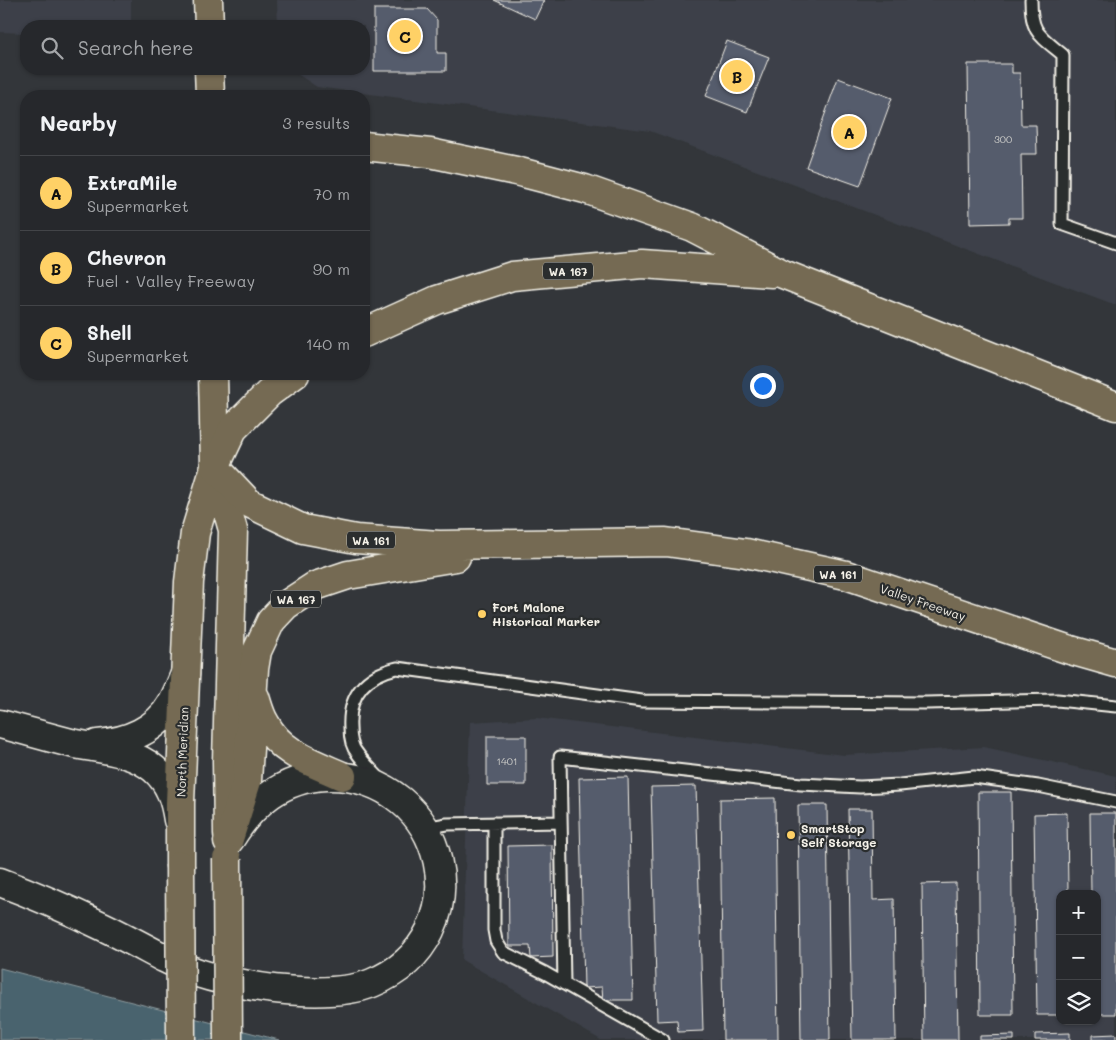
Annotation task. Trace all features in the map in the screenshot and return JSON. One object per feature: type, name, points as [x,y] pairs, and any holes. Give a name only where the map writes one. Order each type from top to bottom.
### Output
[{"type":"main road","points":[[208,0],[208,20]]},
{"type":"main road","points":[[209,75],[210,90]]},
{"type":"main road","points":[[370,147],[430,153],[516,171],[585,189],[692,227],[784,274],[1116,406]]},
{"type":"main road","name":"WA 167","points":[[370,331],[437,300],[512,276],[642,264],[784,274]]},
{"type":"main road","name":"North Meridian","points":[[213,380],[215,467],[233,530],[227,761],[228,1040]]},
{"type":"main road","points":[[215,467],[233,429],[269,393],[287,380]]},
{"type":"main road","name":"North Meridian","points":[[180,1040],[180,834],[189,582],[195,534],[215,467]]},
{"type":"main road","name":"WA 161","points":[[215,467],[249,503],[303,530],[356,539],[439,545],[549,544]]},
{"type":"main road","name":"Valley Freeway","points":[[549,544],[666,542],[746,553],[846,575],[1067,650],[1116,663]]},
{"type":"main road","name":"WA 167","points":[[228,850],[247,781],[254,669],[257,651],[271,621],[286,605],[315,586],[348,575],[549,544]]},
{"type":"main road","points":[[253,693],[264,723],[274,738],[304,760],[342,776]]},
{"type":"street","points":[[71,742],[98,744],[119,742],[142,732],[159,719],[172,704],[185,674]]},
{"type":"street","points":[[0,724],[132,756],[154,768],[168,784],[175,800],[180,834]]},
{"type":"street","points":[[0,882],[100,925],[189,970],[238,984],[281,990],[338,991],[371,984],[386,977],[413,955],[423,942],[437,910],[440,894],[438,860],[425,828],[404,803],[390,792],[375,784],[358,779],[342,776],[315,777],[297,781],[278,790],[257,803],[243,818],[228,850]]},
{"type":"lane","points":[[1031,0],[1031,18],[1037,34],[1063,54],[1062,224],[1116,243]]},
{"type":"lane","points":[[404,803],[356,753],[351,739],[350,725],[350,711],[354,698],[363,687],[373,676],[397,668],[642,702],[926,703],[1058,700],[1116,706]]},
{"type":"lane","points":[[564,984],[560,757],[830,786],[900,785],[974,777],[1038,786],[1116,802]]},
{"type":"lane","points":[[425,828],[447,824],[561,822]]},
{"type":"lane","points":[[494,823],[494,930],[496,941],[503,952],[663,1040]]},
{"type":"shaded area","points":[[0,0],[131,0],[131,20],[20,20],[20,33],[0,32]]},
{"type":"shaded area","points":[[277,0],[1116,0],[1116,305],[650,131],[370,94],[370,90],[340,90],[317,87],[299,75],[370,75],[370,20],[278,20]]},
{"type":"shaded area","name":"SmartStop Self Storage","points":[[536,718],[844,755],[984,747],[1116,776],[1116,1040],[601,1040],[462,960],[470,722]]},
{"type":"water","points":[[0,968],[279,1040],[0,1040]]},
{"type":"building","points":[[494,0],[544,0],[535,19]]},
{"type":"building","points":[[374,9],[427,9],[437,20],[437,53],[446,53],[446,71],[374,71]]},
{"type":"building","points":[[727,41],[769,57],[747,112],[706,96]]},
{"type":"building","points":[[968,64],[1012,64],[1012,73],[1020,73],[1021,125],[1036,125],[1037,154],[1021,154],[1022,218],[1009,218],[1009,223],[970,224]]},
{"type":"building","points":[[838,78],[892,98],[860,186],[806,167]]},
{"type":"building","points":[[487,736],[526,736],[526,785],[487,785]]},
{"type":"building","points":[[628,777],[633,1000],[603,1000],[602,987],[584,988],[579,778]]},
{"type":"building","points":[[696,786],[703,1031],[678,1032],[677,1020],[657,1021],[651,787]]},
{"type":"building","points":[[978,792],[1011,792],[1013,1015],[980,1015]]},
{"type":"building","points":[[775,798],[778,1040],[723,1040],[720,799]]},
{"type":"building","points":[[798,805],[827,805],[830,1040],[801,1040]]},
{"type":"building","points":[[848,809],[872,809],[873,900],[894,899],[896,1040],[852,1040]]},
{"type":"building","points":[[1067,813],[1068,890],[1056,890],[1056,1015],[1037,1015],[1034,814]]},
{"type":"building","points":[[1090,813],[1116,813],[1116,1014],[1101,1014],[1101,890],[1091,890]]},
{"type":"building","points":[[552,845],[553,957],[531,958],[530,946],[509,946],[508,846]]},
{"type":"building","points":[[956,883],[958,1040],[924,1040],[922,884]]},
{"type":"building","points":[[1070,1033],[1070,1040],[1035,1040],[1035,1034]]},
{"type":"building","points":[[1116,1034],[1116,1040],[1093,1040],[1093,1035]]},
{"type":"building","points":[[1014,1035],[1014,1040],[980,1040],[980,1036]]},
{"type":"place","name":"Shell","points":[[405,36]]},
{"type":"place","name":"Chevron","points":[[737,76]]},
{"type":"place","name":"ExtraMile","points":[[849,132]]},
{"type":"place","name":"Fort Malone Historical Marker","points":[[482,614]]},
{"type":"place","name":"SmartStop Self Storage","points":[[791,835]]}]
